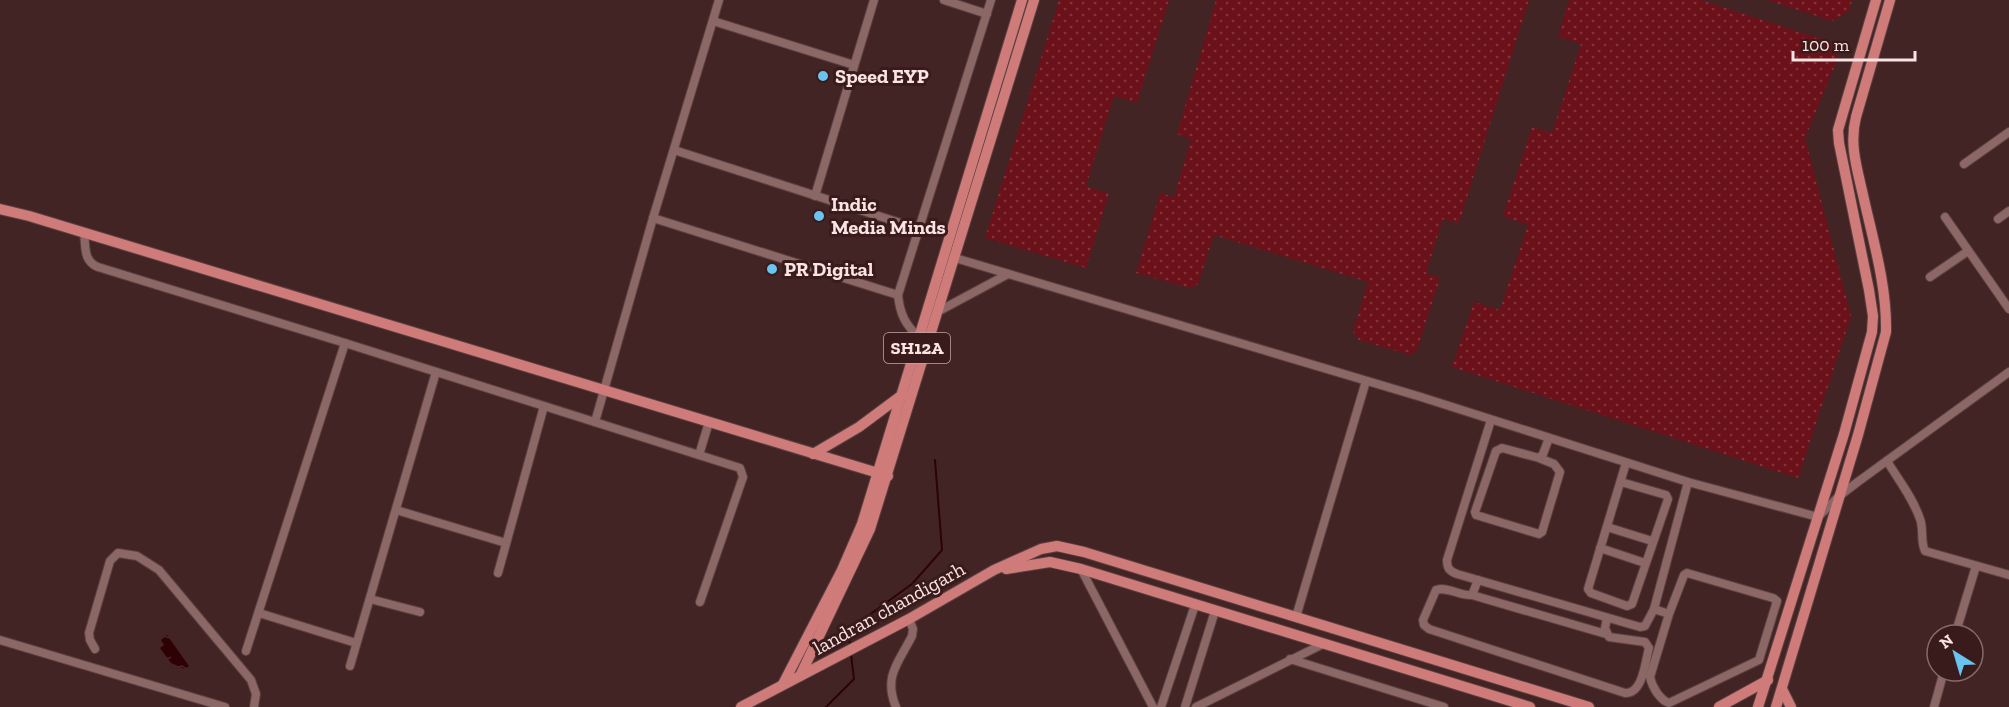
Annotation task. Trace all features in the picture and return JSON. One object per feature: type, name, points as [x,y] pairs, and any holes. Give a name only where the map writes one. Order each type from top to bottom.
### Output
[{"type":"main road","name":"SH12A","points":[[783,684],[846,561],[883,475],[939,311],[950,256],[1022,0]]},
{"type":"main road","name":"SH12A","points":[[800,676],[870,529],[902,395],[1034,0]]},
{"type":"main road","points":[[1758,707],[1844,434],[1872,332],[1873,316],[1869,290],[1838,130],[1876,0]]},
{"type":"main road","points":[[1776,707],[1858,435],[1886,332],[1887,315],[1883,287],[1856,164],[1852,130],[1890,0]]},
{"type":"main road","points":[[0,209],[883,475]]},
{"type":"main road","points":[[813,454],[859,427],[902,395]]},
{"type":"main road","name":"landran chandigarh","points":[[800,676],[909,619],[994,570],[1041,549],[1057,546],[1084,552],[1589,707]]},
{"type":"main road","points":[[994,570],[1050,562],[1196,604],[1530,707]]},
{"type":"main road","points":[[741,707],[800,676]]},
{"type":"main road","points":[[1719,707],[1768,680]]},
{"type":"main road","points":[[1782,689],[1791,707]]},
{"type":"street","points":[[595,422],[719,0]]},
{"type":"street","points":[[815,196],[874,0]]},
{"type":"street","points":[[944,0],[987,14]]},
{"type":"street","points":[[920,338],[904,321],[899,310],[898,295],[991,0]]},
{"type":"street","points":[[713,21],[854,65]]},
{"type":"street","points":[[1964,164],[2009,132]]},
{"type":"street","points":[[674,150],[919,229]]},
{"type":"street","points":[[1998,219],[2009,211]]},
{"type":"street","points":[[654,218],[898,295]]},
{"type":"street","points":[[1945,218],[1968,251],[2006,297],[2009,309]]},
{"type":"street","points":[[84,233],[87,258],[92,265],[737,466],[744,474],[700,602]]},
{"type":"street","points":[[1930,277],[1968,251]]},
{"type":"street","points":[[950,256],[1366,381],[1688,482],[1818,517],[1838,497],[2009,372]]},
{"type":"street","points":[[939,311],[1008,274]]},
{"type":"street","points":[[246,651],[345,343]]},
{"type":"street","points":[[350,666],[436,372]]},
{"type":"street","points":[[1296,617],[1366,381]]},
{"type":"street","points":[[498,573],[544,406]]},
{"type":"street","points":[[1491,420],[1447,560],[1450,571],[1478,580],[1607,618],[1640,627],[1646,626],[1654,609],[1688,482]]},
{"type":"street","points":[[699,455],[708,422]]},
{"type":"street","points":[[1539,458],[1550,438]]},
{"type":"street","points":[[1502,448],[1539,458],[1554,464],[1560,472],[1542,532],[1536,535],[1476,515],[1475,512],[1496,451],[1502,448]]},
{"type":"street","points":[[1887,461],[1917,512],[1923,532],[1925,551],[2009,575]]},
{"type":"street","points":[[1621,482],[1666,495],[1668,499],[1632,604],[1627,606],[1588,590],[1626,463]]},
{"type":"street","points":[[396,510],[506,543]]},
{"type":"street","points":[[1607,527],[1652,541]]},
{"type":"street","points":[[1600,548],[1645,563]]},
{"type":"street","points":[[95,649],[89,633],[110,561],[118,553],[137,556],[153,566],[168,580],[251,680],[256,694],[254,707]]},
{"type":"street","points":[[1959,623],[1976,566]]},
{"type":"street","points":[[1081,570],[1153,707]]},
{"type":"street","points":[[1687,573],[1773,597],[1777,601],[1759,660],[1669,703],[1652,684],[1650,677],[1670,614],[1682,578],[1687,573]]},
{"type":"street","points":[[1472,595],[1478,580]]},
{"type":"street","points":[[1441,588],[1467,596],[1472,595],[1606,634],[1609,637],[1646,642],[1649,648],[1638,688],[1631,693],[1625,693],[1429,629],[1424,625],[1423,620],[1436,590],[1441,588]]},
{"type":"street","points":[[370,598],[420,612]]},
{"type":"street","points":[[1161,707],[1196,604]]},
{"type":"street","points":[[1654,609],[1670,614]]},
{"type":"street","points":[[1185,707],[1215,610]]},
{"type":"street","points":[[259,613],[356,643]]},
{"type":"street","points":[[1606,634],[1607,618]]},
{"type":"street","points":[[896,707],[891,689],[891,676],[912,636],[913,629],[909,619]]},
{"type":"street","points":[[0,640],[225,707]]},
{"type":"street","points":[[1200,706],[1323,644]]},
{"type":"street","points":[[1290,659],[1444,707]]},
{"type":"street","points":[[1934,707],[1941,683]]},
{"type":"shaded area","points":[[1059,0],[1169,0],[1137,103],[1114,96],[1086,186],[1109,194],[1086,268],[985,238]]},
{"type":"shaded area","points":[[1216,0],[1529,0],[1459,223],[1443,219],[1426,273],[1440,278],[1417,350],[1411,355],[1359,340],[1353,332],[1368,282],[1214,235],[1198,284],[1190,288],[1136,273],[1160,193],[1174,197],[1191,139],[1177,134]]},
{"type":"shaded area","points":[[1569,0],[1701,0],[1831,42],[1838,58],[1805,138],[1851,316],[1798,478],[1452,367],[1474,302],[1500,310],[1528,225],[1503,216],[1532,127],[1552,133],[1581,44],[1558,36]]},
{"type":"shaded area","points":[[1767,0],[1852,0],[1849,11],[1832,21]]},
{"type":"water","points":[[167,635],[189,666],[185,669],[171,663],[160,648],[164,645],[161,640]]},
{"type":"waterway","points":[[850,645],[849,633],[865,618],[912,584],[942,550],[935,460]]},
{"type":"waterway","points":[[826,707],[854,679],[851,654]]},
{"type":"place","name":"Speed EYP","points":[[823,76]]},
{"type":"place","name":"Indic Media Minds","points":[[819,216]]},
{"type":"place","name":"PR Digital","points":[[772,269]]}]
